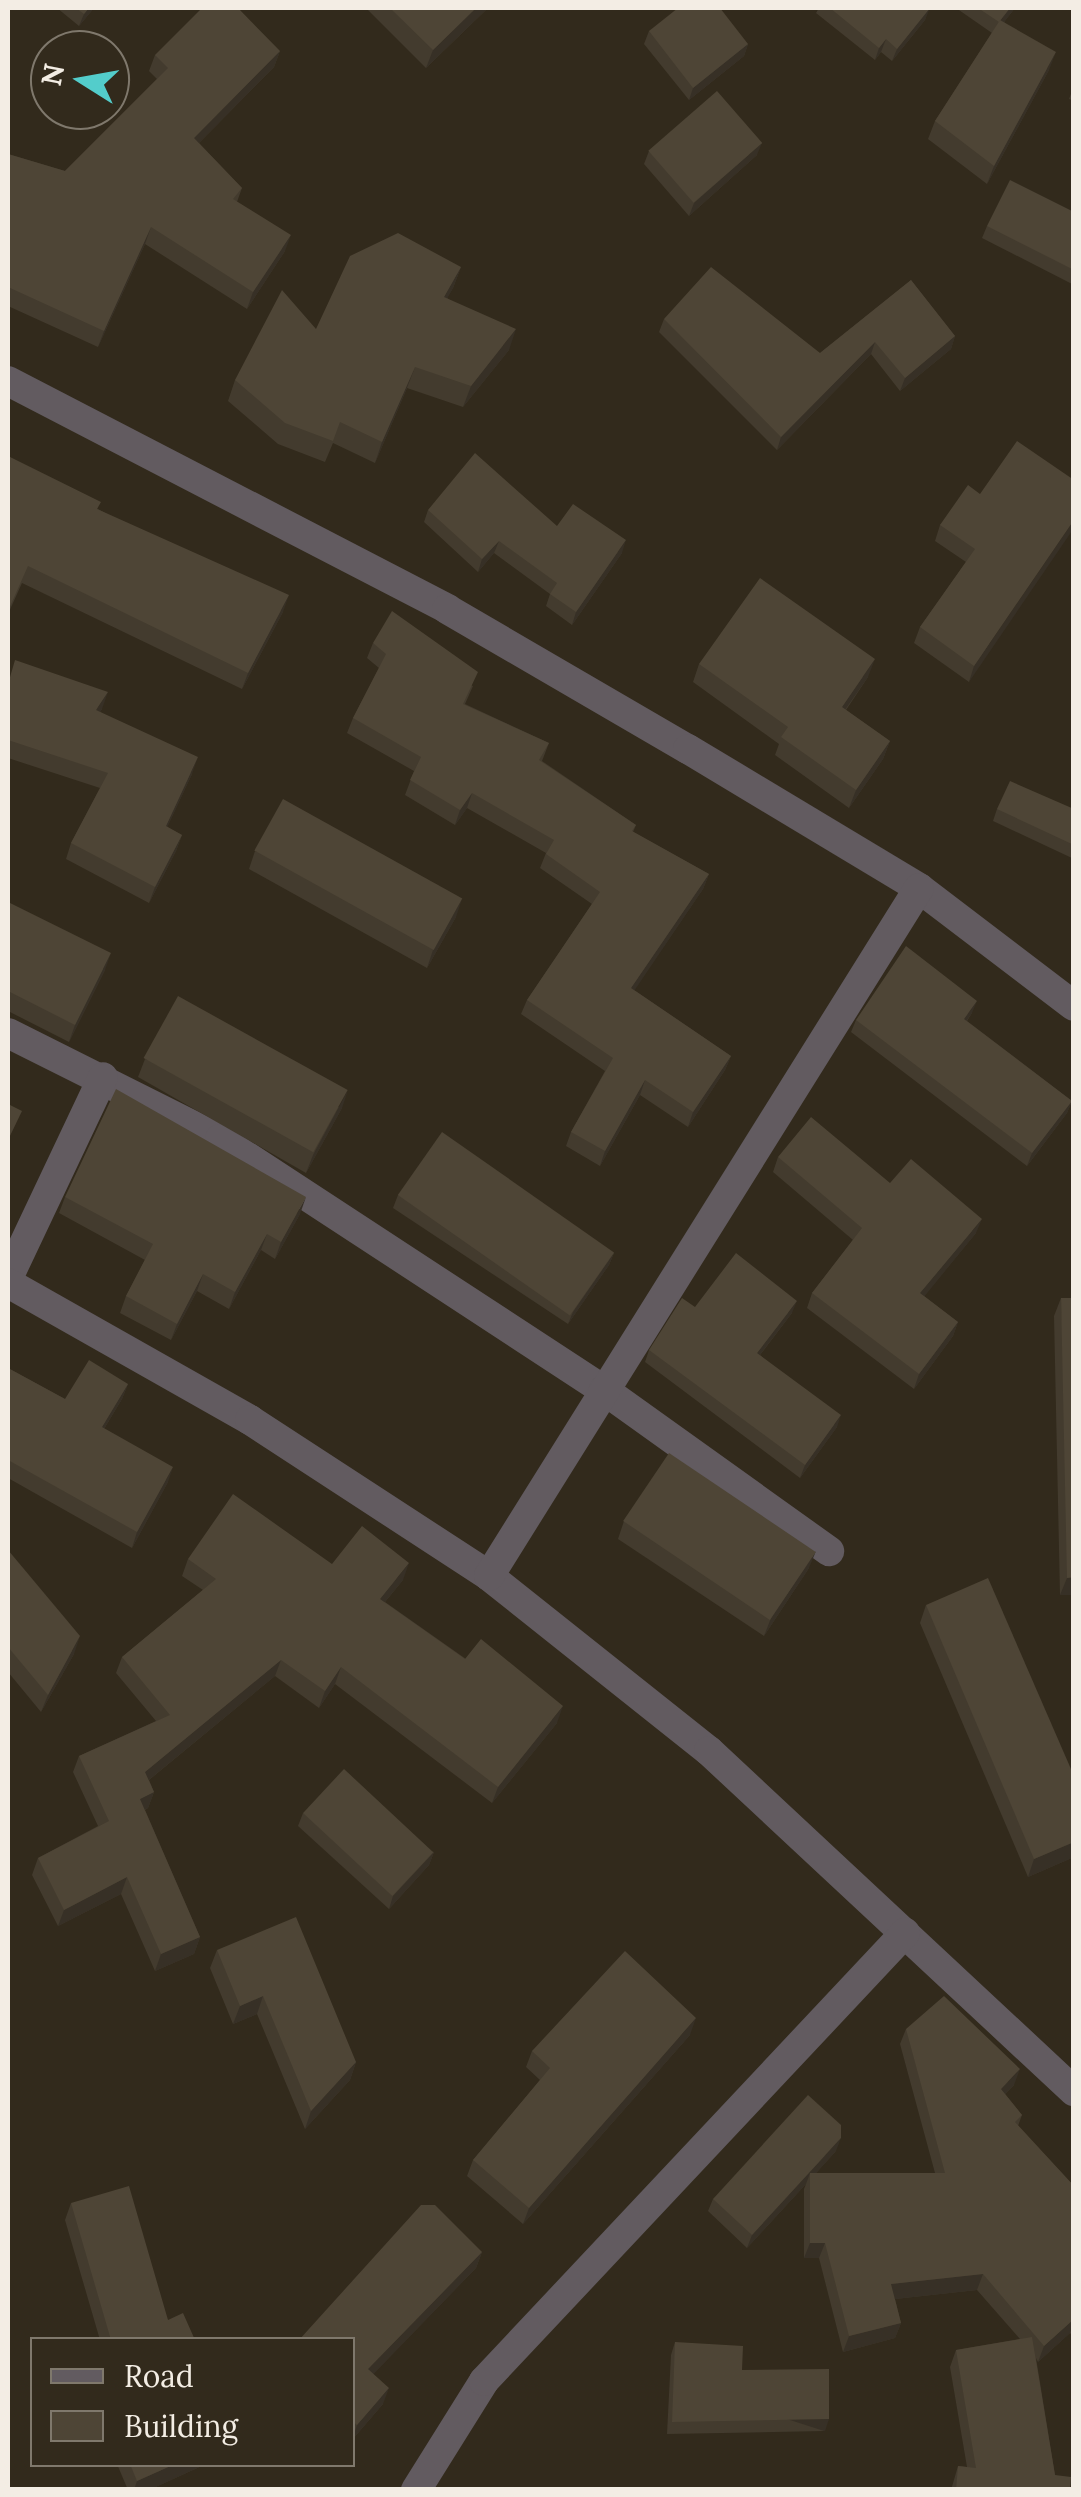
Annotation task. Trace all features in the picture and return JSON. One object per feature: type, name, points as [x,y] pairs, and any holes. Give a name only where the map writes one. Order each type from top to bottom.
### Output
[{"type":"street","points":[[8,382],[447,609],[919,888],[1074,1006]]},
{"type":"street","points":[[489,1576],[919,888]]},
{"type":"street","points":[[8,1032],[103,1076],[220,1139],[604,1390],[829,1551]]},
{"type":"street","points":[[103,1076],[8,1280],[250,1420],[489,1576],[709,1752],[1074,2091]]},
{"type":"street","points":[[416,2490],[484,2380],[905,1933]]},
{"type":"building","points":[[202,8],[238,8],[280,51],[194,138],[242,188],[233,199],[291,235],[253,292],[151,227],[104,331],[8,287],[8,154],[65,171],[106,130],[130,130],[130,106],[168,68],[155,55]]},
{"type":"building","points":[[390,8],[476,8],[433,50]]},
{"type":"building","points":[[678,8],[720,8],[748,44],[693,88],[649,31]]},
{"type":"building","points":[[830,8],[930,8],[897,49],[886,39],[879,48]]},
{"type":"building","points":[[978,8],[1010,8],[999,22]]},
{"type":"building","points":[[1000,20],[1056,52],[994,166],[935,121]]},
{"type":"building","points":[[717,91],[762,143],[694,203],[648,151]]},
{"type":"building","points":[[1010,180],[1074,212],[1074,270],[987,226]]},
{"type":"building","points":[[398,233],[461,267],[444,297],[516,329],[471,386],[415,367],[382,442],[340,422],[333,441],[285,423],[235,380],[282,290],[316,329],[350,256]]},
{"type":"building","points":[[711,267],[820,353],[911,280],[955,336],[905,378],[875,342],[781,437],[664,319]]},
{"type":"building","points":[[1017,441],[1074,480],[1074,520],[974,666],[920,627],[975,549],[940,525],[968,485],[980,494]]},
{"type":"building","points":[[475,453],[557,526],[573,504],[626,540],[576,612],[550,594],[557,583],[499,541],[482,559],[428,510]]},
{"type":"building","points":[[8,456],[101,502],[97,509],[289,595],[248,673],[28,566],[8,611]]},
{"type":"building","points":[[760,578],[875,659],[842,707],[890,741],[856,790],[781,737],[788,727],[699,664]]},
{"type":"building","points":[[392,611],[478,672],[463,704],[549,743],[539,760],[636,825],[632,831],[709,874],[631,988],[731,1056],[693,1112],[645,1080],[605,1151],[571,1132],[613,1058],[527,1000],[600,892],[546,854],[554,840],[472,793],[460,810],[410,780],[421,757],[353,718],[386,654],[373,643]]},
{"type":"building","points":[[15,660],[108,692],[96,710],[198,757],[166,826],[182,835],[155,887],[71,843],[108,773],[8,740],[8,684]]},
{"type":"building","points":[[1010,781],[1074,809],[1074,845],[997,809]]},
{"type":"building","points":[[283,799],[462,898],[434,950],[254,851]]},
{"type":"building","points":[[8,902],[111,953],[75,1025],[8,991]]},
{"type":"building","points":[[906,946],[977,1001],[964,1019],[1072,1101],[1032,1153],[856,1020]]},
{"type":"building","points":[[178,996],[348,1090],[313,1152],[144,1058]]},
{"type":"building","points":[[116,1089],[306,1197],[281,1242],[267,1234],[235,1292],[203,1274],[177,1324],[126,1296],[153,1244],[65,1197]]},
{"type":"building","points":[[8,1104],[22,1111],[8,1140]]},
{"type":"building","points":[[811,1117],[890,1183],[911,1159],[982,1219],[920,1293],[958,1322],[919,1374],[812,1293],[862,1228],[778,1157]]},
{"type":"building","points":[[442,1132],[614,1252],[570,1316],[398,1195]]},
{"type":"building","points":[[736,1253],[797,1301],[757,1353],[841,1415],[805,1465],[649,1350],[682,1298],[695,1307]]},
{"type":"building","points":[[1061,1298],[1074,1298],[1074,1577],[1067,1578]]},
{"type":"building","points":[[89,1360],[128,1384],[102,1427],[173,1467],[137,1532],[8,1460],[8,1368],[65,1399]]},
{"type":"building","points":[[669,1453],[816,1552],[770,1620],[623,1521]]},
{"type":"building","points":[[233,1494],[332,1564],[362,1526],[409,1563],[380,1599],[465,1659],[481,1639],[563,1706],[498,1787],[341,1667],[325,1691],[281,1660],[145,1772],[154,1792],[140,1799],[200,1937],[161,1954],[127,1877],[64,1910],[38,1858],[109,1821],[79,1756],[170,1715],[122,1657],[216,1579],[188,1559]]},
{"type":"building","points":[[8,1550],[80,1636],[48,1695],[8,1647]]},
{"type":"building","points":[[988,1578],[1074,1776],[1074,1842],[1034,1859],[926,1605]]},
{"type":"building","points":[[344,1769],[433,1852],[392,1896],[303,1813]]},
{"type":"building","points":[[296,1917],[356,2062],[311,2111],[263,1996],[240,2006],[217,1950]]},
{"type":"building","points":[[625,1951],[696,2018],[529,2208],[473,2160],[550,2068],[532,2051]]},
{"type":"building","points":[[944,1996],[1020,2069],[1001,2089],[1022,2115],[1015,2122],[1074,2186],[1074,2319],[1044,2346],[983,2274],[891,2284],[901,2323],[849,2336],[825,2243],[810,2243],[810,2173],[945,2173],[906,2029]]},
{"type":"building","points":[[808,2095],[841,2125],[841,2138],[752,2235],[713,2199]]},
{"type":"building","points":[[129,2186],[168,2320],[183,2313],[194,2337],[110,2337],[71,2203]]},
{"type":"building","points":[[421,2205],[435,2205],[482,2252],[368,2369],[389,2388],[357,2425],[355,2337],[302,2337]]},
{"type":"building","points":[[1032,2337],[1055,2475],[1071,2477],[1070,2490],[956,2490],[958,2466],[976,2468],[956,2350]]},
{"type":"building","points":[[675,2342],[743,2346],[742,2370],[829,2369],[829,2419],[672,2422]]},
{"type":"building","points":[[131,2467],[168,2467],[137,2481]]}]
